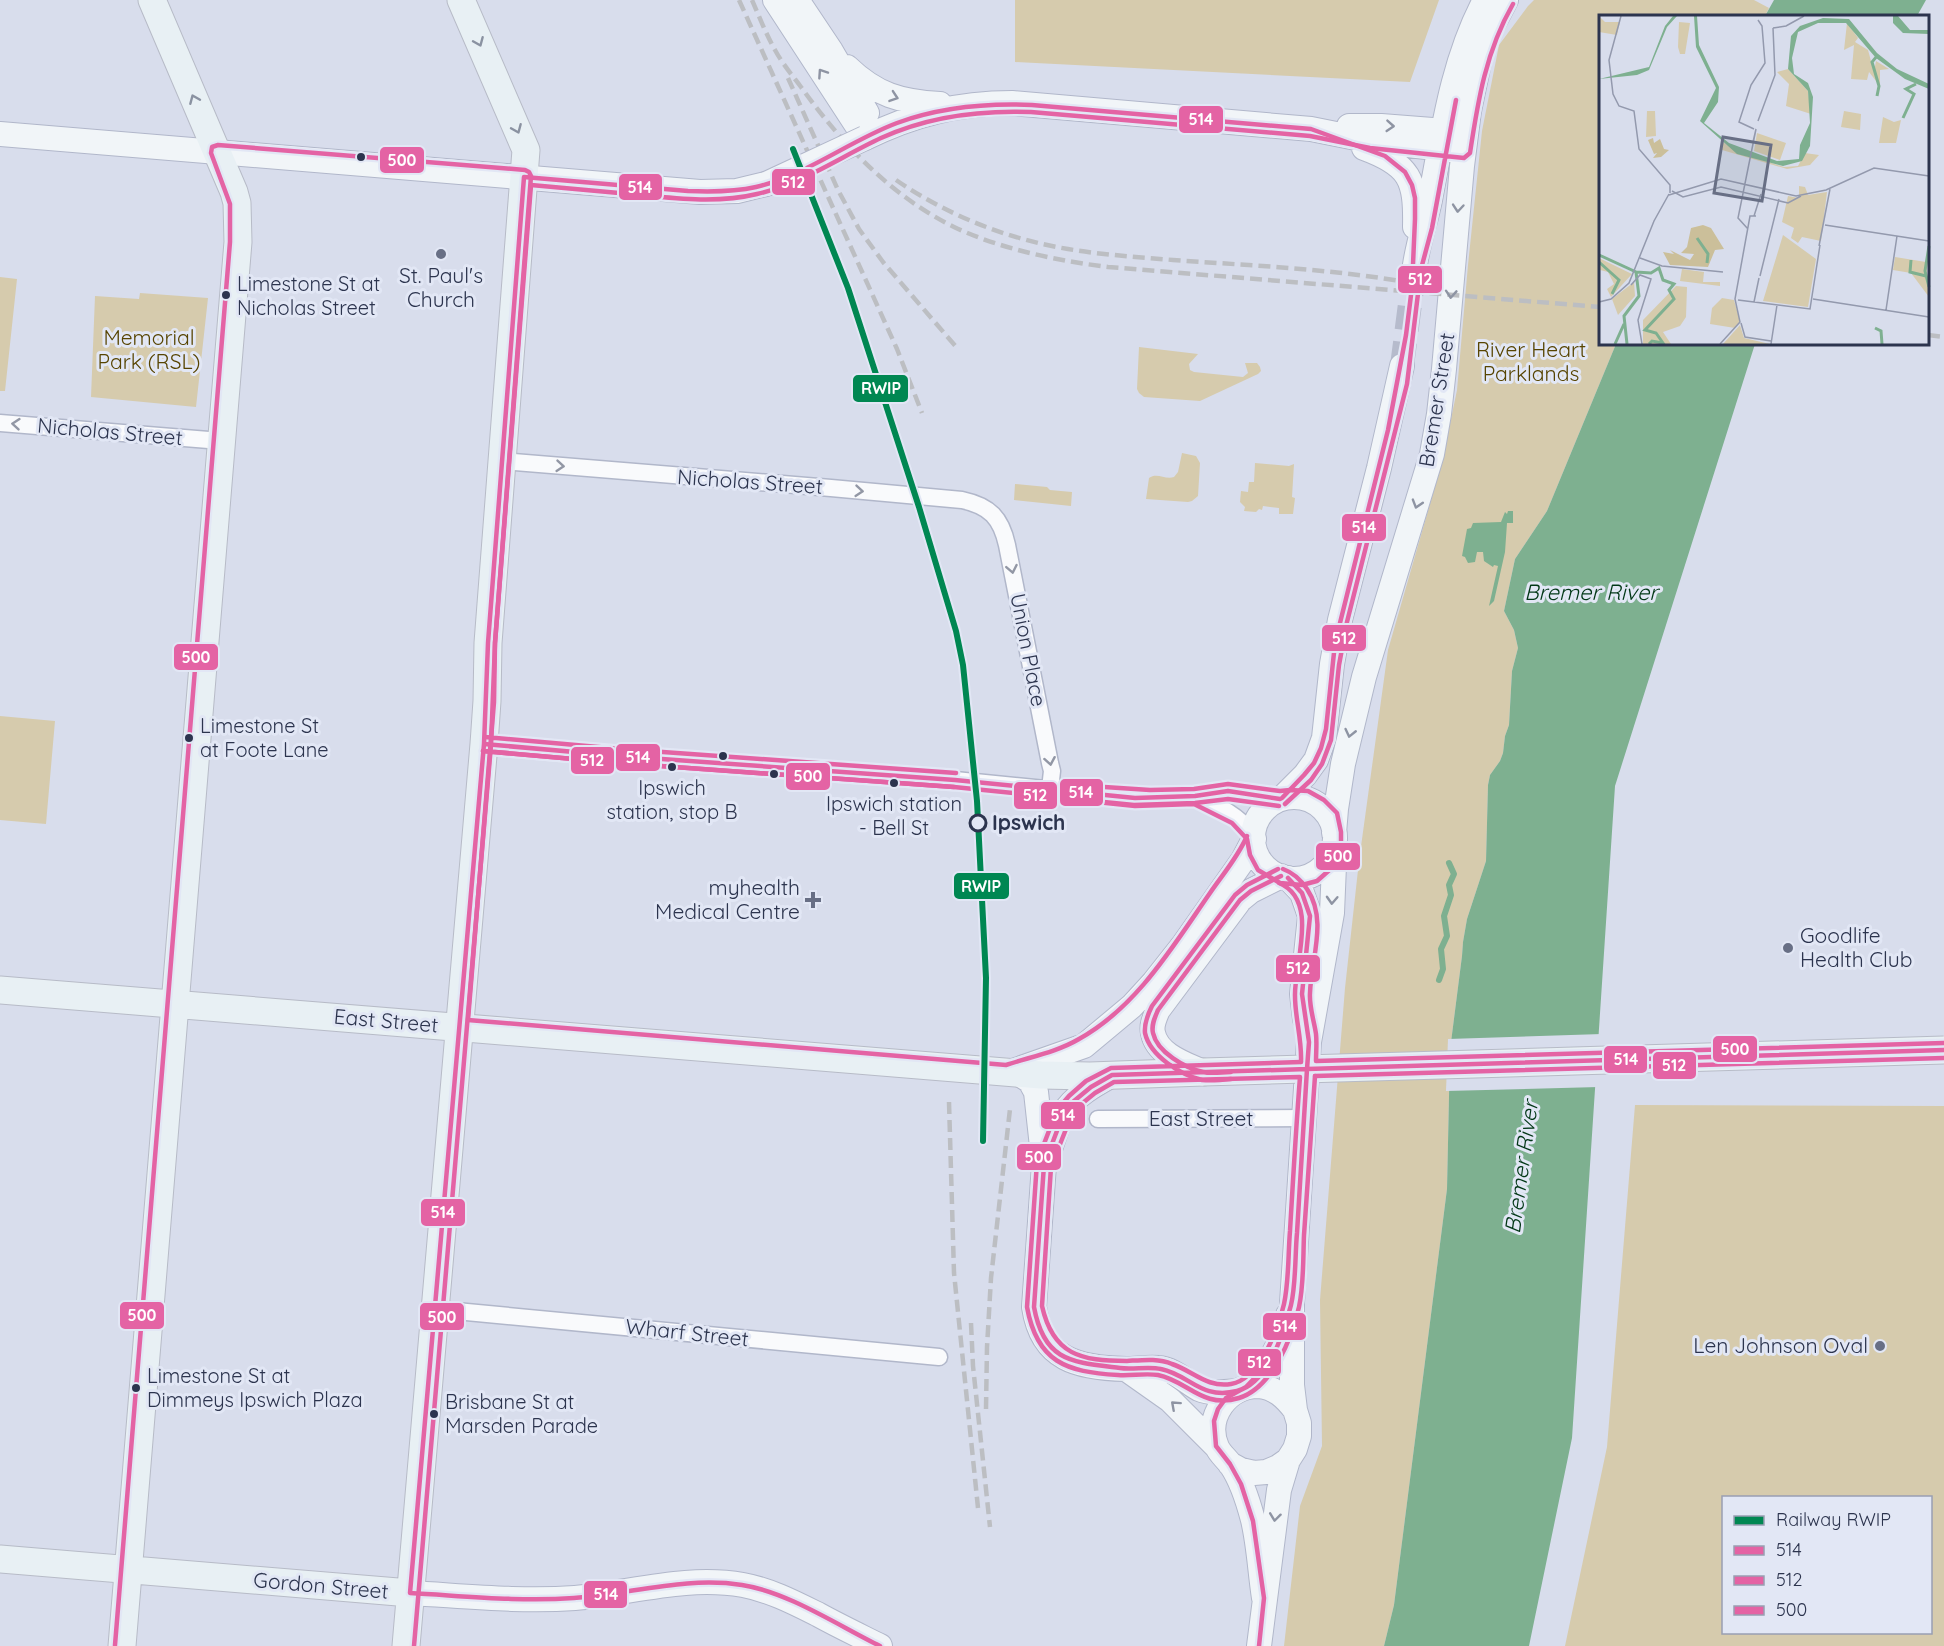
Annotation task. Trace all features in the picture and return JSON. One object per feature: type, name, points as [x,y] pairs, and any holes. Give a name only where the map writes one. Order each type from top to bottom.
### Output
[{"type":"main road","points":[[122,1646],[238,242],[237,203],[218,152],[152,0]]},
{"type":"main road","points":[[406,1646],[484,744],[488,643],[526,150],[461,0]]},
{"type":"main road","name":"East Street","points":[[0,990],[1064,1076],[1944,1050]]},
{"type":"main road","name":"Gordon Street","points":[[0,1559],[410,1593]]},
{"type":"street","points":[[775,0],[867,131]]},
{"type":"street","points":[[797,0],[831,51],[867,113],[867,131]]},
{"type":"street","name":"Bremer Street","points":[[1259,1646],[1279,1490],[1288,1460],[1299,1436],[1293,1385],[1293,1303],[1304,1118],[1309,1042],[1332,913],[1338,794],[1364,677],[1425,479],[1436,434],[1444,369],[1453,141],[1448,103],[1464,46],[1485,0]]},
{"type":"street","name":"Bremer Street","points":[[1311,129],[1385,156],[1402,168],[1412,184],[1415,202],[1414,270],[1425,227],[1481,53],[1506,0]]},
{"type":"street","points":[[831,51],[865,83],[882,93],[915,103],[963,106],[1012,103],[1311,129],[1381,126],[1453,141]]},
{"type":"street","points":[[0,134],[714,192],[738,191],[766,184],[867,131],[913,117],[963,106]]},
{"type":"street","name":"Bremer Street","points":[[1281,799],[1305,775],[1316,760],[1324,738],[1332,664],[1340,620],[1387,437],[1402,366]]},
{"type":"street","name":"Nicholas Street","points":[[0,423],[221,441]]},
{"type":"street","name":"Nicholas Street","points":[[502,461],[962,500],[974,503],[994,515]]},
{"type":"street","name":"Union Place","points":[[994,515],[1004,530],[1052,771],[1050,789]]},
{"type":"street","points":[[484,744],[955,780],[1140,798],[1195,796],[1228,791],[1281,799],[1298,797],[1313,801],[1330,818],[1335,837],[1328,861],[1319,870],[1300,878],[1284,877],[1251,891],[1240,900],[1158,1010],[1152,1032],[1156,1040],[1174,1059],[1203,1072]]},
{"type":"street","points":[[1195,796],[1232,813],[1254,837],[1257,852],[1264,865],[1284,877]]},
{"type":"street","points":[[1013,1073],[1084,1046],[1132,1006],[1184,944],[1243,860],[1262,814],[1270,805],[1281,799]]},
{"type":"street","name":"Bremer Street","points":[[1284,877],[1302,893],[1310,916],[1302,994],[1309,1042]]},
{"type":"street","points":[[1013,1073],[1030,1082],[1036,1092],[1044,1165],[1034,1298],[1035,1316],[1049,1346],[1070,1361],[1126,1369],[1159,1368],[1210,1392],[1261,1386],[1275,1390],[1287,1399],[1295,1410]]},
{"type":"street","points":[[1044,1165],[1063,1115],[1074,1101],[1091,1087],[1112,1075]]},
{"type":"street","name":"East Street","points":[[1098,1119],[1304,1118]]},
{"type":"street","name":"Bremer Street","points":[[1264,1598],[1253,1521],[1241,1484],[1223,1455],[1214,1434],[1214,1421],[1218,1409],[1226,1398],[1241,1389],[1267,1367],[1280,1341],[1293,1303]]},
{"type":"street","name":"Wharf Street","points":[[435,1309],[939,1357]]},
{"type":"street","points":[[1126,1369],[1170,1400],[1223,1455],[1241,1470],[1254,1473],[1266,1472],[1288,1460]]},
{"type":"street","name":"Gordon Street","points":[[410,1593],[509,1599],[555,1599],[595,1596],[683,1582],[732,1583],[754,1587],[776,1595],[880,1646]]},
{"type":"green space","points":[[1015,0],[1439,0],[1410,82],[1015,62]]},
{"type":"green space","name":"River Heart Parklands","points":[[1534,0],[1754,0],[1769,8],[1766,15],[1599,15],[1599,345],[1616,345],[1547,511],[1515,559],[1504,611],[1514,630],[1518,648],[1512,671],[1509,725],[1503,753],[1490,775],[1488,785],[1486,861],[1467,919],[1463,942],[1450,1050],[1447,1189],[1394,1605],[1384,1646],[1284,1646],[1300,1506],[1322,1446],[1320,1300],[1345,988],[1359,861],[1388,650],[1442,462],[1457,390],[1482,131],[1499,45]]},
{"type":"green space","points":[[0,277],[17,279],[5,391],[0,391]]},
{"type":"green space","name":"Memorial Park (RSL)","points":[[140,293],[208,298],[196,407],[91,397],[95,296],[139,299]]},
{"type":"green space","points":[[1139,347],[1198,354],[1189,364],[1190,370],[1194,372],[1243,377],[1248,373],[1245,363],[1257,363],[1261,371],[1200,401],[1144,397],[1137,389]]},
{"type":"green space","points":[[1182,453],[1196,456],[1200,463],[1198,496],[1188,502],[1146,499],[1149,478],[1152,476],[1174,477],[1178,472]]},
{"type":"green space","points":[[1255,463],[1289,466],[1294,464],[1293,514],[1279,514],[1279,508],[1263,506],[1262,510],[1259,509],[1256,512],[1244,511],[1245,507],[1240,502],[1241,491],[1248,492],[1249,482],[1254,482]]},
{"type":"green space","points":[[1015,484],[1072,492],[1071,506],[1014,500]]},
{"type":"green space","points":[[0,716],[55,721],[46,824],[0,820]]},
{"type":"green space","points":[[1635,1105],[1944,1106],[1944,1646],[1565,1646],[1607,1447]]},
{"type":"water","points":[[1774,0],[1926,0],[1918,15],[1766,15]]},
{"type":"water","name":"Bremer River","points":[[1616,345],[1755,345],[1615,786],[1572,1438],[1529,1646],[1384,1646],[1394,1605],[1447,1189],[1450,1050],[1463,942],[1467,919],[1486,861],[1488,785],[1490,775],[1503,753],[1509,725],[1512,671],[1518,648],[1514,630],[1504,611],[1515,559],[1547,511]]},
{"type":"water","points":[[1508,511],[1513,511],[1513,523],[1507,523],[1505,552],[1494,601],[1489,606],[1498,566],[1493,567],[1484,561],[1483,552],[1477,552],[1475,562],[1468,563],[1462,556],[1467,529],[1471,528],[1473,523],[1501,522],[1505,512],[1507,514]]},
{"type":"pier","points":[[1602,1034],[1599,1087],[1446,1091],[1448,1039]]},
{"type":"waterway","points":[[1439,980],[1443,969],[1441,949],[1447,936],[1444,916],[1451,895],[1449,885],[1454,874],[1449,863]]},
{"type":"tunnel","points":[[1402,366],[1414,273]]},
{"type":"railway","points":[[739,0],[897,349],[922,413]]},
{"type":"railway","points":[[752,0],[781,60],[833,129],[869,167],[909,200],[931,214],[954,227],[991,242],[1050,258],[1108,267],[1599,307]]},
{"type":"railway","points":[[788,78],[838,190],[859,229],[883,262],[958,349]]},
{"type":"railway","points":[[896,180],[957,215],[1000,232],[1045,245],[1120,256],[1329,272],[1422,285]]},
{"type":"railway","points":[[1929,335],[1944,337]]},
{"type":"railway","points":[[949,1102],[954,1273],[978,1508]]},
{"type":"railway","points":[[986,1409],[991,1278],[1010,1109]]},
{"type":"railway","points":[[971,1323],[973,1366],[990,1527]]},
{"type":"rail line","name":"RWIP","points":[[793,149],[848,288],[919,507],[956,631],[963,665],[977,801],[986,978],[983,1141]]},
{"type":"transit line","name":"512","points":[[1247,836],[1235,858],[1168,954],[1119,1010],[1100,1026],[1071,1044],[1006,1065],[468,1020],[494,702],[495,643],[531,185],[678,198],[741,197],[790,184],[899,130],[954,116],[992,112],[1031,112],[1310,136],[1370,148],[1464,158],[1470,153],[1484,76],[1496,40],[1513,4]]},
{"type":"transit line","name":"512","points":[[1285,804],[1311,780],[1322,764],[1331,740],[1339,665],[1347,622],[1407,384],[1421,269],[1432,228],[1456,100]]},
{"type":"transit line","name":"514","points":[[880,1646],[795,1602],[742,1585],[679,1584],[595,1596],[554,1599],[410,1593],[484,744],[488,643],[524,177],[688,191],[748,189],[775,182],[897,123],[930,113],[964,107],[1015,105],[1311,129],[1385,156],[1405,172],[1412,185],[1415,198],[1412,287],[1406,335],[1388,430],[1335,643],[1326,729],[1321,748],[1314,763],[1282,798]]},
{"type":"transit line","name":"500","points":[[115,1645],[230,242],[230,204],[211,153],[212,147],[218,145],[525,170],[531,176],[495,643],[491,745],[414,1646]]},
{"type":"transit line","name":"500","points":[[485,737],[956,773]]},
{"type":"transit line","name":"514","points":[[484,744],[955,780],[1135,798],[1195,796],[1228,791],[1280,799]]},
{"type":"transit line","name":"512","points":[[483,751],[954,787],[1134,805],[1195,803],[1228,799],[1279,806]]},
{"type":"transit line","name":"500","points":[[483,751],[954,787]]},
{"type":"transit line","name":"500","points":[[1087,801],[1135,806],[1194,804],[1232,823],[1247,839],[1250,855],[1258,870],[1280,883],[1302,885],[1317,881],[1334,866],[1341,850],[1341,832],[1337,813],[1324,800],[1308,791],[1280,791],[1228,784],[1194,789],[1150,790],[1089,786]]},
{"type":"transit line","name":"500","points":[[1231,1079],[1202,1080],[1176,1069],[1153,1049],[1145,1033],[1146,1022],[1152,1006],[1235,895],[1247,885],[1278,869]]},
{"type":"transit line","name":"500","points":[[1283,869],[1294,875],[1305,886],[1313,901],[1316,914],[1317,940],[1310,998],[1316,1034],[1316,1061],[1944,1043]]},
{"type":"transit line","name":"514","points":[[1231,1072],[1203,1072],[1188,1067],[1173,1058],[1160,1047],[1156,1040],[1153,1030],[1154,1021],[1158,1010],[1240,900],[1251,891],[1281,876]]},
{"type":"transit line","name":"514","points":[[1288,878],[1302,893],[1310,916],[1302,994],[1309,1042],[1307,1069]]},
{"type":"transit line","name":"512","points":[[1279,883],[1291,891],[1299,903],[1302,918],[1295,996],[1301,1062]]},
{"type":"transit line","name":"514","points":[[1307,1069],[1944,1050]]},
{"type":"transit line","name":"512","points":[[1315,1076],[1944,1058]]},
{"type":"transit line","name":"500","points":[[1301,1062],[1111,1068],[1086,1081],[1069,1096],[1057,1110],[1037,1162],[1027,1307],[1032,1326],[1046,1352],[1057,1361],[1083,1371],[1118,1375],[1148,1374],[1169,1378],[1215,1400],[1239,1398],[1261,1384],[1271,1373],[1286,1347],[1301,1298],[1315,1076]]},
{"type":"transit line","name":"514","points":[[1307,1069],[1293,1297],[1279,1342],[1258,1378],[1237,1391],[1214,1392],[1161,1369],[1088,1364],[1074,1361],[1053,1349],[1045,1339],[1034,1307],[1044,1165],[1063,1115],[1074,1101],[1091,1087],[1112,1075],[1307,1069]]},
{"type":"transit line","name":"512","points":[[1300,1077],[1286,1295],[1272,1339],[1251,1373],[1231,1384],[1215,1384],[1167,1362],[1111,1361],[1083,1357],[1062,1345],[1053,1335],[1042,1306],[1051,1167],[1070,1119],[1079,1106],[1114,1082],[1300,1077]]},
{"type":"transit line","name":"514","points":[[1259,1646],[1264,1598],[1253,1521],[1241,1484],[1230,1464],[1216,1446],[1214,1421],[1218,1409],[1226,1398],[1246,1387],[1268,1364]]},
{"type":"place","name":"St. Paul's Church","points":[[441,254]]},
{"type":"place","name":"Limestone St at Nicholas Street","points":[[226,295]]},
{"type":"place","name":"Limestone St at Foote Lane","points":[[189,738]]},
{"type":"place","name":"Ipswich station, stop B","points":[[672,767]]},
{"type":"place","name":"Ipswich station - Bell St","points":[[894,783]]},
{"type":"place","name":"Ipswich","points":[[978,823]]},
{"type":"place","name":"myhealth Medical Centre","points":[[813,900]]},
{"type":"place","name":"Goodlife Health Club","points":[[1788,948]]},
{"type":"place","name":"Len Johnson Oval","points":[[1880,1346]]},
{"type":"place","name":"Limestone St at Dimmeys Ipswich Plaza","points":[[136,1388]]},
{"type":"place","name":"Brisbane St at Marsden Parade","points":[[434,1414]]}]
